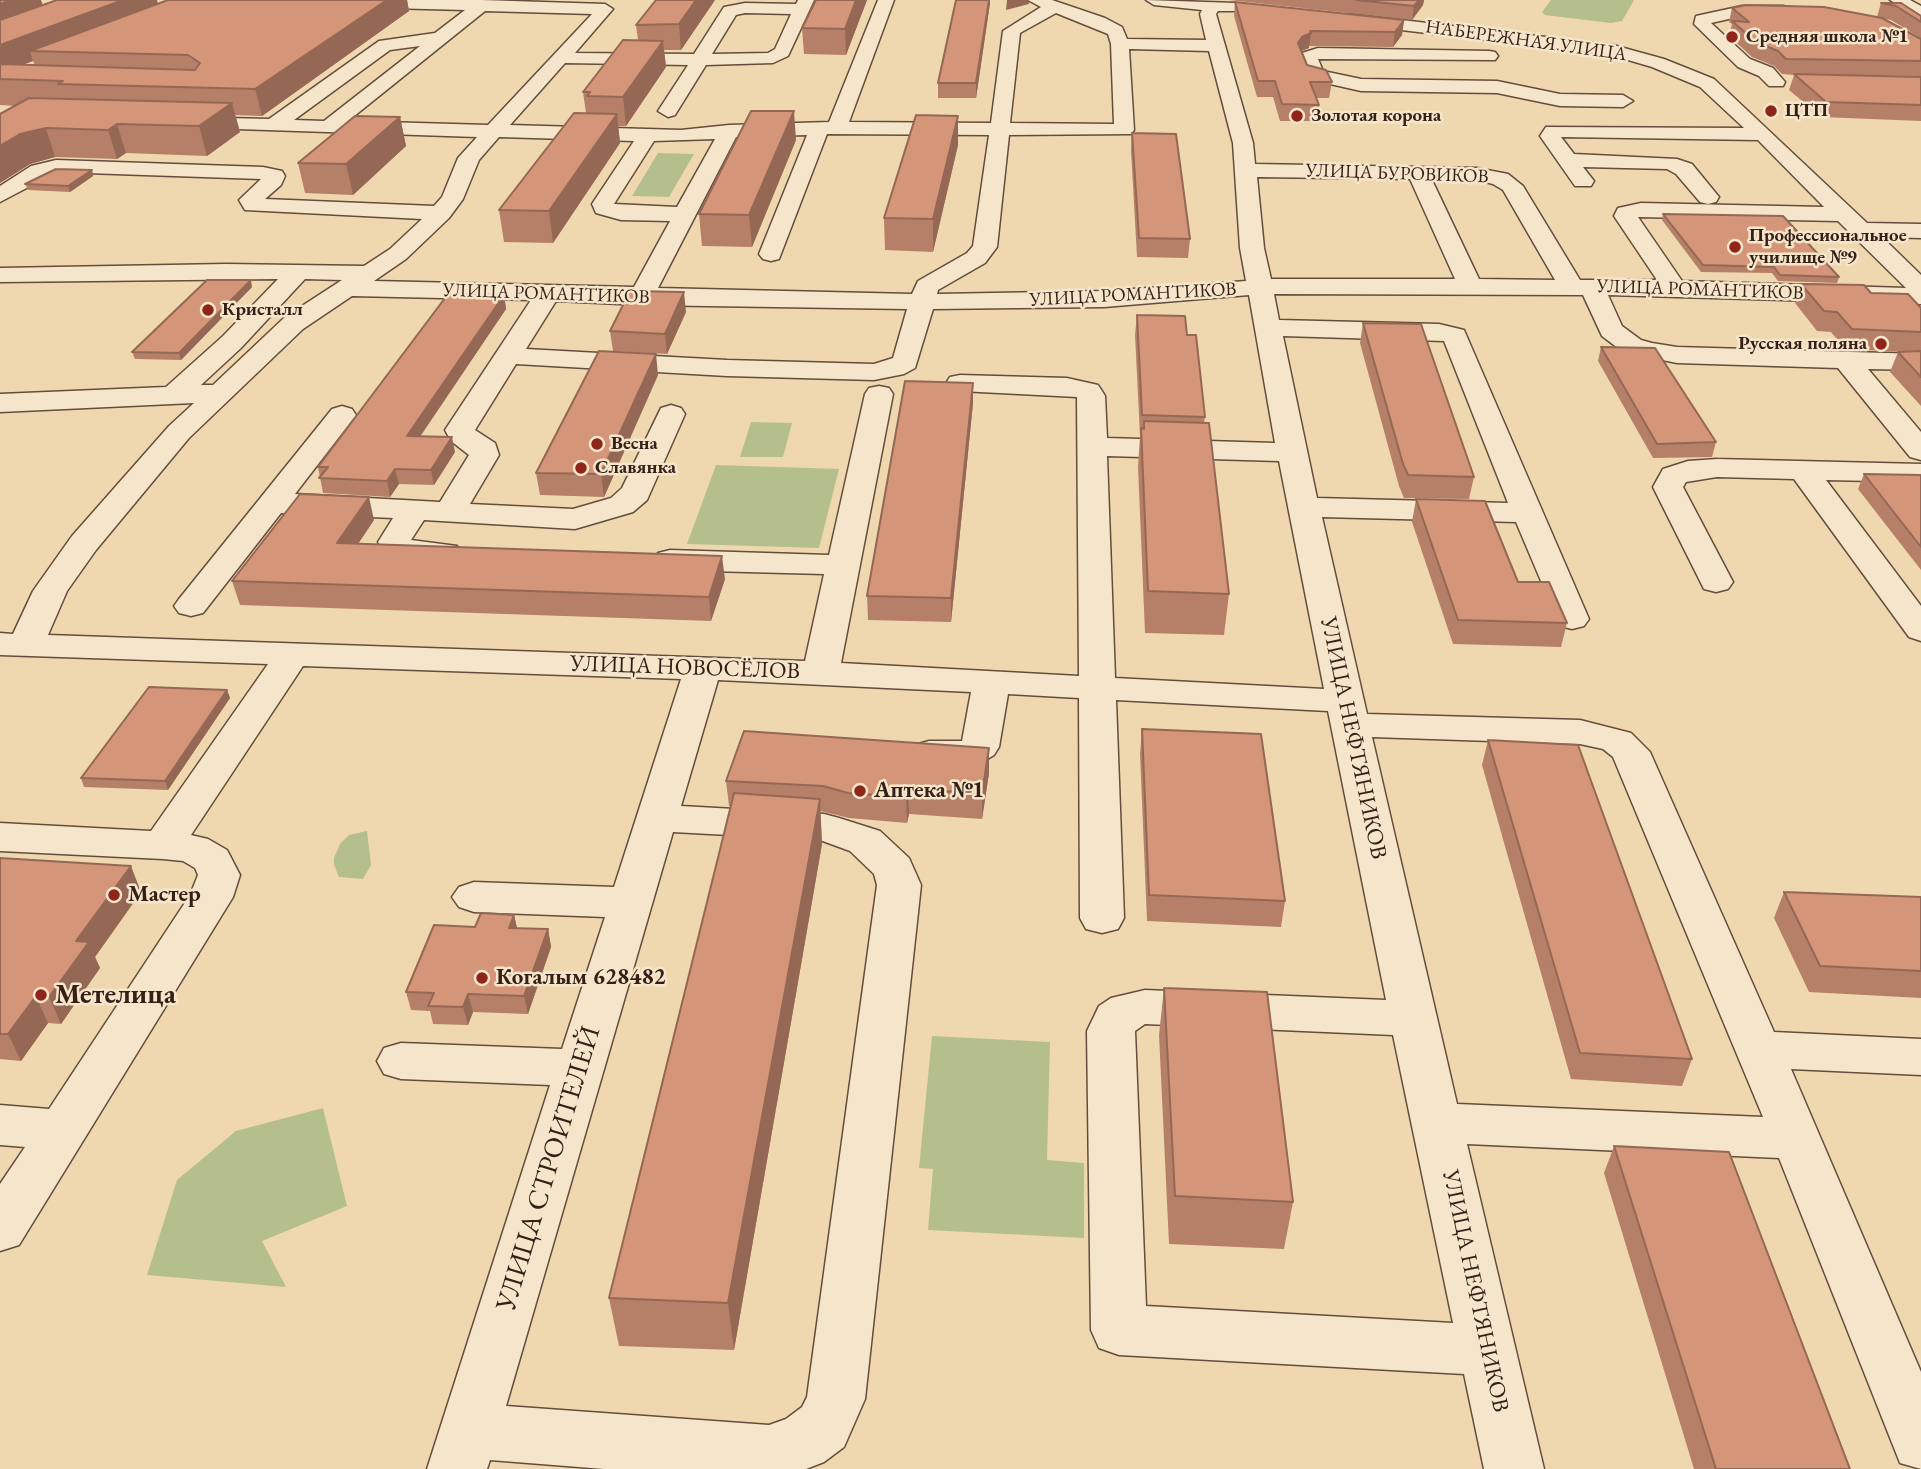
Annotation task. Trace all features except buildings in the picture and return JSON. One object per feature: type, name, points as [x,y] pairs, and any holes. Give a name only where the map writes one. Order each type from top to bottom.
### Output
[{"type":"street","points":[[13,644],[84,543],[179,432],[271,343],[316,306],[414,241],[452,199],[469,158],[605,9],[271,0]]},
{"type":"street","points":[[771,254],[886,0]]},
{"type":"street","points":[[1154,0],[1250,10]]},
{"type":"street","points":[[1898,0],[1921,13]]},
{"type":"street","points":[[130,168],[166,135],[195,123],[647,136],[828,129],[1000,128],[1124,130],[1120,44],[1116,31],[1045,3],[1012,31],[1000,128],[982,253],[927,286],[905,362],[894,368],[874,372],[727,368],[506,356]]},
{"type":"street","points":[[561,58],[701,59],[762,60],[779,56],[804,4],[730,11],[701,59],[668,111]]},
{"type":"street","points":[[327,128],[482,5]]},
{"type":"street","name":"УЛИЦА НЕФТЯНИКОВ","points":[[1212,6],[1208,15],[1239,123],[1247,170],[1252,248],[1303,507],[1413,1019],[1514,1469]]},
{"type":"street","points":[[1426,27],[1440,9]]},
{"type":"street","points":[[1707,83],[1781,77],[1744,63],[1702,24],[1702,20],[1742,11],[1804,11]]},
{"type":"street","name":"НАБЕРЕЖНАЯ УЛИЦА","points":[[1329,17],[1554,42],[1633,55],[1707,83],[1921,289]]},
{"type":"street","points":[[274,126],[386,45],[440,38]]},
{"type":"street","points":[[1120,44],[1218,46]]},
{"type":"street","points":[[1509,57],[1318,53],[1308,57],[1315,75],[1361,85],[1497,87],[1560,100],[1623,101]]},
{"type":"street","points":[[1387,54],[1405,86]]},
{"type":"street","points":[[1550,61],[1601,71],[1633,55]]},
{"type":"street","points":[[1601,71],[1643,123]]},
{"type":"street","points":[[316,95],[367,96]]},
{"type":"street","points":[[641,297],[729,131]]},
{"type":"street","points":[[1583,181],[1550,136],[1553,131],[1763,134]]},
{"type":"street","points":[[647,136],[603,204],[604,208],[621,213],[685,214]]},
{"type":"street","points":[[1567,160],[1670,163],[1684,169],[1708,197]]},
{"type":"street","points":[[0,195],[39,171],[56,166],[263,173],[274,176],[273,180],[250,200],[253,205],[441,213]]},
{"type":"street","name":"УЛИЦА БУРОВИКОВ","points":[[1247,170],[1477,174],[1507,182],[1581,286]]},
{"type":"street","points":[[1418,173],[1470,286]]},
{"type":"street","points":[[1675,288],[1625,216],[1626,213],[1641,210],[1854,222],[1921,231]]},
{"type":"street","points":[[174,395],[232,342],[298,272]]},
{"type":"street","points":[[0,275],[369,273]]},
{"type":"street","points":[[1581,286],[1611,330],[1632,346],[1677,355],[1921,362]]},
{"type":"street","name":"УЛИЦА РОМАНТИКОВ","points":[[345,288],[922,302],[1104,299],[1259,287],[1581,286],[1921,296]]},
{"type":"street","points":[[449,513],[484,455],[484,449],[461,436],[460,430],[547,295]]},
{"type":"street","points":[[1267,328],[1439,332],[1455,336],[1572,619]]},
{"type":"street","points":[[232,342],[271,343]]},
{"type":"street","points":[[1846,360],[1921,451]]},
{"type":"street","points":[[960,383],[1067,386],[1088,391],[1091,396],[1102,918]]},
{"type":"street","points":[[0,403],[218,393]]},
{"type":"street","points":[[821,673],[879,394]]},
{"type":"street","points":[[272,503],[575,519],[622,505],[636,493],[671,414]]},
{"type":"street","points":[[191,606],[342,415]]},
{"type":"street","points":[[1093,447],[1292,452]]},
{"type":"street","points":[[1716,582],[1668,487],[1674,477],[1688,470],[1717,468],[1921,473]]},
{"type":"street","points":[[1803,470],[1921,630]]},
{"type":"street","points":[[1303,507],[1528,513]]},
{"type":"street","points":[[414,509],[394,542],[396,549],[480,554]]},
{"type":"street","points":[[634,559],[843,565]]},
{"type":"street","name":"УЛИЦА НОВОСЁЛОВ","points":[[13,644],[992,681],[1580,732],[1617,741],[1630,752],[1637,766],[1797,1139],[1908,1381],[1921,1443]]},
{"type":"street","points":[[163,845],[293,654]]},
{"type":"street","name":"УЛИЦА СТРОИТЕЛЕЙ","points":[[462,1450],[703,668]]},
{"type":"street","points":[[889,750],[957,755],[975,752],[979,747],[992,681]]},
{"type":"street","points":[[462,1450],[769,1453],[803,1442],[823,1427],[836,1399],[895,923],[899,885],[894,868],[865,841],[824,827],[658,818]]},
{"type":"street","points":[[0,837],[163,845],[193,849],[212,860],[219,875],[211,897],[0,1229]]},
{"type":"street","points":[[474,897],[632,903]]},
{"type":"street","points":[[1413,1019],[1145,1007],[1128,1010],[1116,1018],[1111,1031],[1119,1330],[1488,1350]]},
{"type":"street","points":[[1758,1049],[1921,1057]]},
{"type":"street","points":[[401,1061],[581,1068]]},
{"type":"street","points":[[1438,1124],[1797,1139]]},
{"type":"street","points":[[0,1125],[61,1130]]},
{"type":"green space","points":[[1551,0],[1634,0],[1622,21],[1611,23],[1545,15],[1542,12]]},
{"type":"green space","points":[[658,153],[694,154],[669,197],[632,196]]},
{"type":"green space","points":[[751,422],[792,423],[783,457],[740,457]]},
{"type":"green space","points":[[716,465],[839,469],[819,548],[687,544]]},
{"type":"green space","points":[[367,831],[371,865],[363,879],[339,877],[334,858],[340,844],[349,835]]},
{"type":"green space","points":[[932,1036],[1050,1042],[1047,1160],[1084,1163],[1084,1238],[928,1230],[933,1169],[919,1168]]},
{"type":"green space","points":[[323,1108],[347,1206],[262,1241],[286,1287],[147,1275],[177,1180],[236,1131]]},
{"type":"place","name":"Средняя школа №1","points":[[1732,37]]},
{"type":"place","name":"ЦТП","points":[[1771,111]]},
{"type":"place","name":"Золотая корона","points":[[1297,116]]},
{"type":"place","name":"Профессиональное училище №9","points":[[1735,247]]},
{"type":"place","name":"Кристалл","points":[[208,310]]},
{"type":"place","name":"Русская поляна","points":[[1881,344]]},
{"type":"place","name":"Весна","points":[[597,444]]},
{"type":"place","name":"Славянка","points":[[581,468]]},
{"type":"place","name":"Аптека №1","points":[[860,791]]},
{"type":"place","name":"Мастер","points":[[114,895]]},
{"type":"place","name":"Когалым 628482","points":[[482,978]]},
{"type":"place","name":"Метелица","points":[[41,995]]}]
